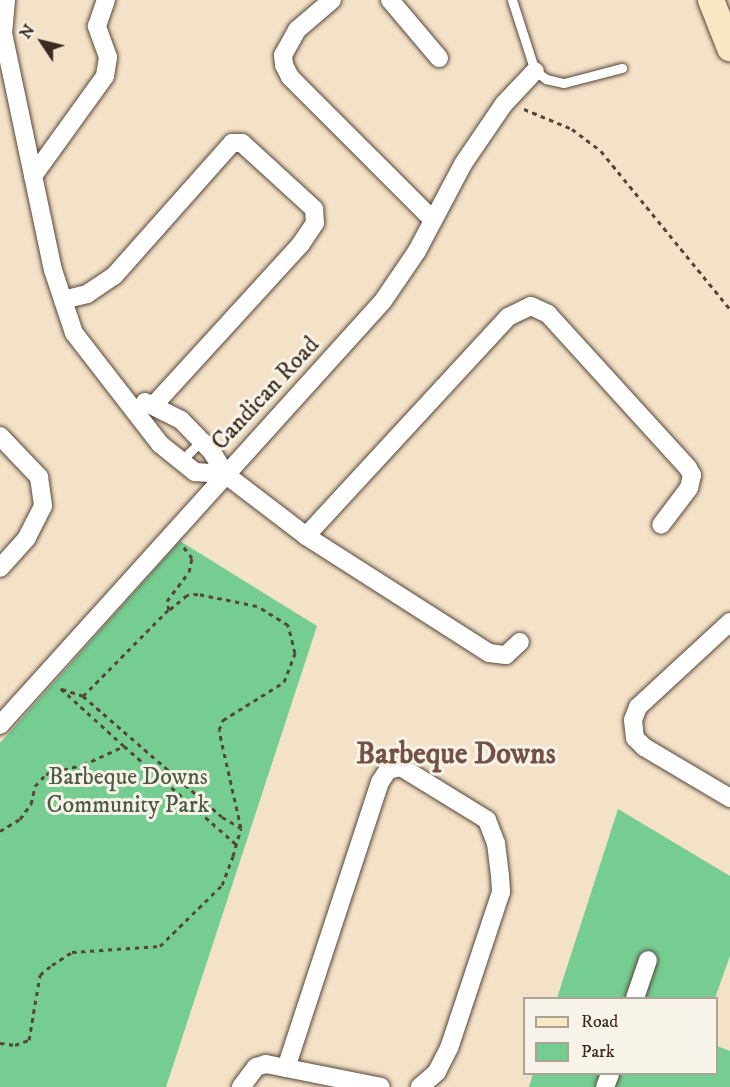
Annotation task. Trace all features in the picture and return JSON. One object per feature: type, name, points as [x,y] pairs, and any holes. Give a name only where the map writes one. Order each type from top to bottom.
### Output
[{"type":"street","points":[[6,0],[3,33],[33,176],[63,300],[74,333],[128,399],[160,444],[195,472],[225,474]]},
{"type":"street","points":[[33,176],[105,76],[108,57],[97,26],[106,0]]},
{"type":"street","points":[[332,0],[297,30],[283,55],[284,65],[290,77],[433,219]]},
{"type":"street","points":[[390,0],[439,58]]},
{"type":"street","points":[[711,0],[730,48]]},
{"type":"street","name":"Candican Road","points":[[0,725],[383,301],[433,219],[463,164],[504,104],[535,70]]},
{"type":"street","points":[[63,300],[87,294],[114,276],[232,143],[242,143],[314,209],[315,223],[300,244],[155,404]]},
{"type":"street","points":[[306,536],[508,317],[531,306],[548,314],[688,468],[692,475],[690,488],[661,525]]},
{"type":"street","points":[[128,399],[155,404],[181,420],[201,441],[225,474],[306,536],[489,653],[506,655],[520,642]]},
{"type":"street","points":[[0,436],[39,477],[43,506],[27,538],[0,568]]},
{"type":"street","points":[[730,622],[638,707],[633,720],[635,738],[644,747],[730,798]]},
{"type":"street","points":[[286,1068],[380,782],[388,770],[401,767],[487,820],[496,843],[501,876],[501,892],[449,1047],[437,1072],[420,1087]]},
{"type":"street","points":[[636,997],[648,960]]},
{"type":"street","points":[[241,1087],[256,1067],[266,1065],[381,1087]]},
{"type":"lane","points":[[513,0],[535,70],[546,79],[564,82],[622,68]]},
{"type":"lane","points":[[182,461],[201,441]]},
{"type":"path","points":[[504,104],[536,112],[572,129],[601,151],[730,309]]},
{"type":"path","points":[[169,610],[167,601],[189,572],[192,558],[173,532]]},
{"type":"path","points":[[0,1044],[15,1045],[29,1040],[40,975],[52,964],[72,952],[144,949],[160,946],[171,938],[222,885],[241,828],[219,730],[223,720],[284,682],[295,653],[290,631],[288,625],[257,606],[239,600],[187,595],[83,696]]},
{"type":"path","points":[[45,674],[236,844]]},
{"type":"path","points":[[61,689],[83,696],[222,817],[241,828]]},
{"type":"path","points":[[0,831],[20,819],[31,804],[35,786],[46,774],[83,765],[124,746]]},
{"type":"green space","name":"Barbeque Downs Community Park","points":[[180,541],[317,626],[166,1087],[0,1087],[0,743]]},
{"type":"green space","points":[[618,809],[730,876],[730,956],[715,997],[557,997]]},
{"type":"green space","points":[[718,1046],[730,1051],[730,1087],[529,1087],[533,1075],[718,1075]]},
{"type":"district","name":"Barbeque Downs","points":[[456,755]]}]
